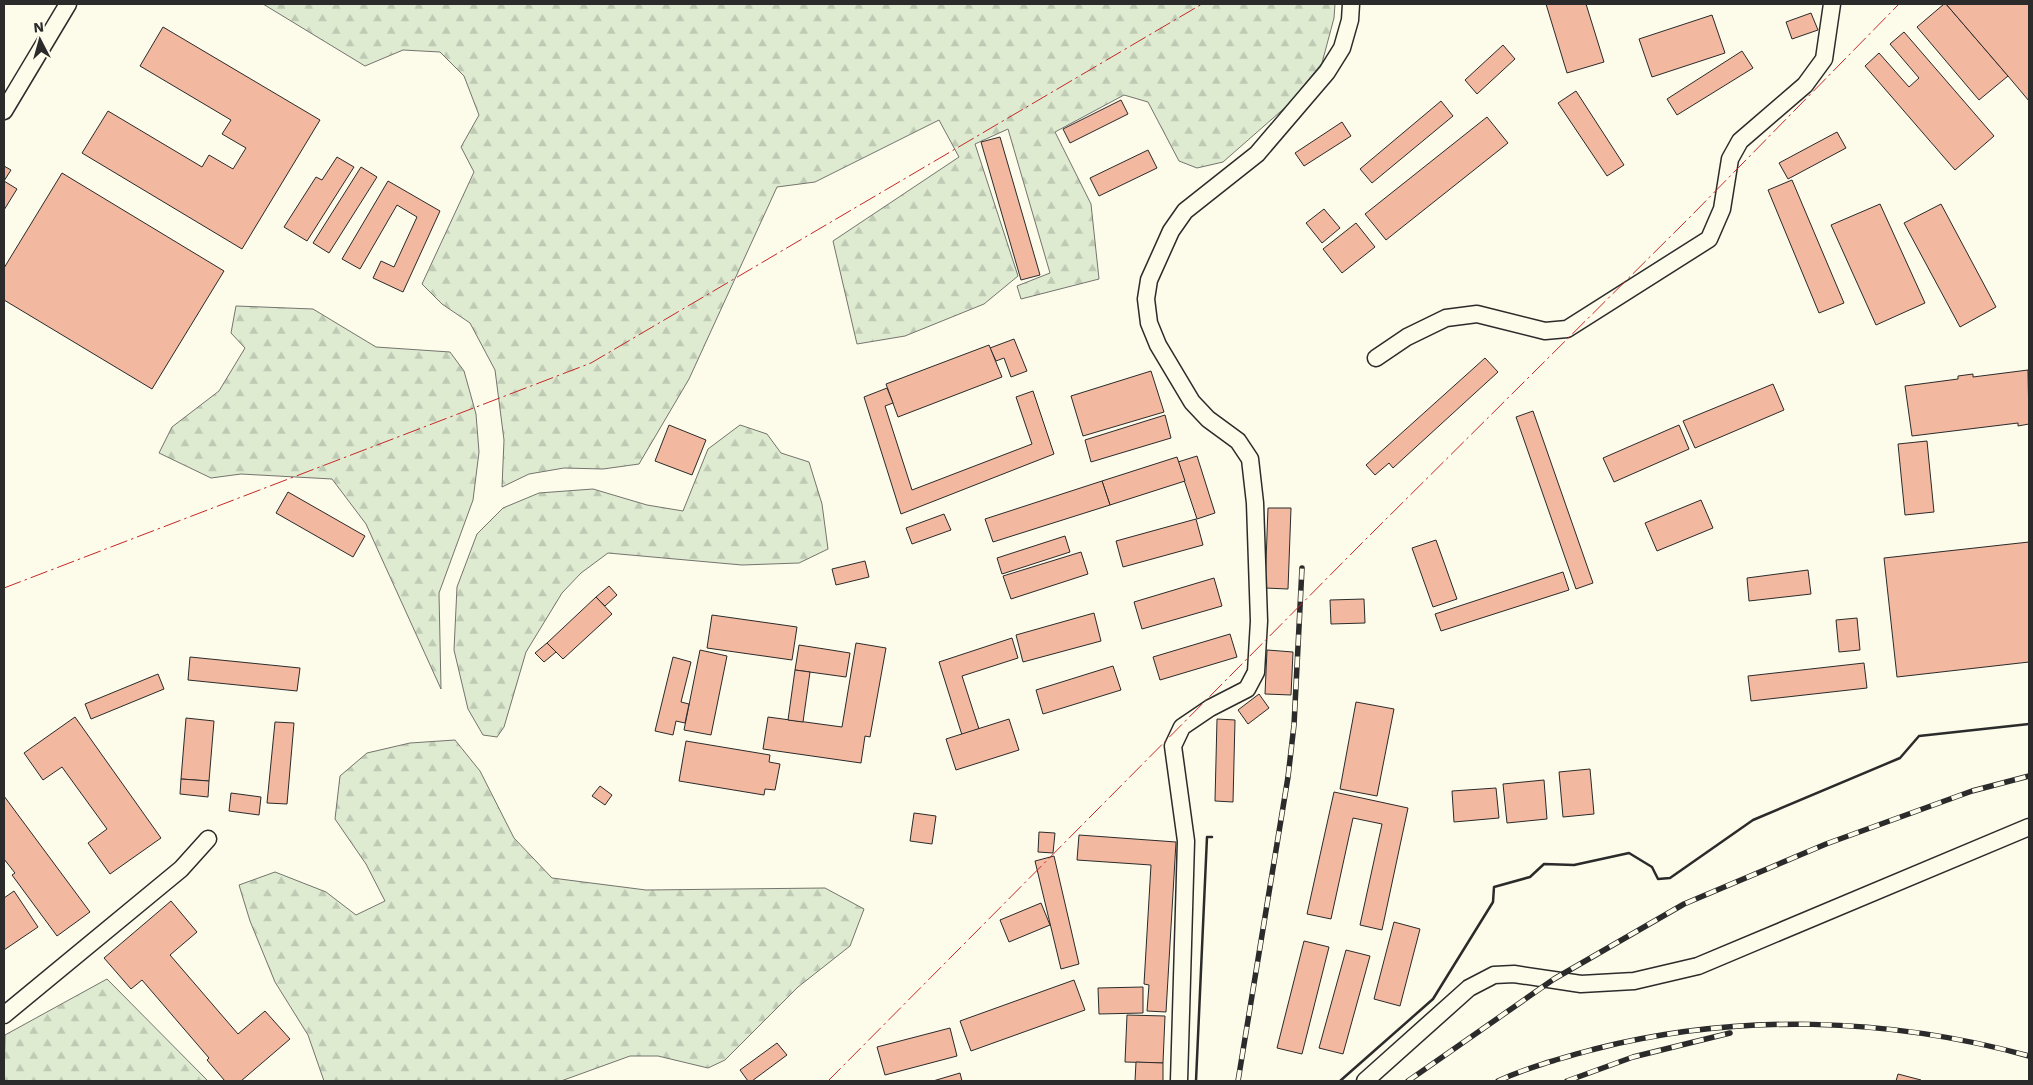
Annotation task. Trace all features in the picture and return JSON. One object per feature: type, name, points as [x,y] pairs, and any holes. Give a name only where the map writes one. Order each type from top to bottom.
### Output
[{"type":"street","points":[[4,111],[68,4]]},
{"type":"street","points":[[1179,1081],[1186,841],[1173,746],[1182,727],[1210,708],[1247,689],[1256,672],[1259,621],[1255,513],[1250,459],[1238,441],[1208,420],[1192,402],[1158,345],[1149,323],[1146,299],[1149,280],[1171,231],[1185,211],[1257,154],[1327,72],[1342,48],[1350,20],[1351,4]]},
{"type":"street","points":[[1376,358],[1407,337],[1446,318],[1476,314],[1545,331],[1567,329],[1708,239],[1722,209],[1730,158],[1740,141],[1805,85],[1824,59],[1832,4]]},
{"type":"street","points":[[1365,1081],[1469,988],[1494,975],[1514,974],[1581,984],[1634,981],[1698,966],[2029,827]]},
{"type":"street","points":[[4,1015],[181,869],[208,839]]},
{"type":"green space","points":[[263,4],[1335,4],[1334,18],[1322,63],[1288,105],[1223,162],[1197,168],[1179,161],[1148,102],[1124,95],[1055,132],[1091,204],[1099,279],[1021,299],[1017,286],[1050,273],[1008,129],[975,144],[1018,276],[984,304],[905,336],[857,344],[833,241],[959,157],[939,120],[815,182],[777,187],[689,379],[639,464],[603,469],[564,468],[529,474],[502,487],[504,440],[495,370],[470,323],[442,304],[422,284],[474,172],[461,147],[479,115],[464,76],[440,52],[403,50],[365,66]]},
{"type":"green space","points":[[236,306],[313,309],[376,347],[450,352],[464,371],[476,414],[479,452],[473,500],[439,593],[441,689],[366,524],[332,479],[241,474],[211,478],[159,453],[172,427],[219,391],[245,348],[231,333]]},
{"type":"green space","points":[[740,425],[767,434],[781,453],[809,462],[822,504],[828,549],[799,563],[742,565],[608,553],[581,573],[562,593],[526,652],[504,727],[497,737],[483,735],[468,709],[454,650],[457,587],[477,534],[503,508],[539,493],[593,489],[647,505],[683,511],[708,449]]},
{"type":"green space","points":[[455,740],[480,771],[514,838],[552,878],[646,890],[825,888],[864,909],[850,946],[798,987],[725,1060],[708,1068],[658,1056],[630,1056],[561,1081],[324,1081],[308,1035],[275,982],[250,921],[239,885],[275,872],[326,892],[356,915],[385,901],[366,864],[335,819],[340,776],[367,753],[410,743]]},
{"type":"green space","points":[[107,979],[208,1081],[4,1081],[5,1035]]},
{"type":"building","points":[[1546,4],[1586,4],[1604,62],[1567,73]]},
{"type":"building","points":[[1944,4],[2008,76],[1979,100],[1917,27]]},
{"type":"building","points":[[1946,4],[2029,4],[2029,101],[2008,76]]},
{"type":"building","points":[[1811,13],[1818,30],[1792,39],[1786,22]]},
{"type":"building","points":[[1712,15],[1725,53],[1652,77],[1639,39]]},
{"type":"building","points":[[163,27],[320,120],[242,249],[82,153],[108,111],[202,167],[209,155],[233,169],[246,148],[222,134],[231,120],[140,66]]},
{"type":"building","points":[[1904,32],[1994,136],[1955,170],[1865,66],[1879,53],[1909,87],[1919,78],[1890,44]]},
{"type":"building","points":[[1503,45],[1515,59],[1477,94],[1465,80]]},
{"type":"building","points":[[1742,51],[1753,68],[1677,115],[1667,99]]},
{"type":"building","points":[[1576,91],[1624,165],[1607,176],[1558,103]]},
{"type":"building","points":[[1121,100],[1128,114],[1070,143],[1063,129]]},
{"type":"building","points":[[1441,101],[1453,116],[1372,183],[1360,169]]},
{"type":"building","points":[[1487,117],[1508,143],[1386,240],[1365,214]]},
{"type":"building","points":[[1342,122],[1351,136],[1304,166],[1295,153]]},
{"type":"building","points":[[1837,132],[1846,148],[1788,179],[1779,163]]},
{"type":"building","points":[[1000,137],[1040,275],[1021,280],[981,142]]},
{"type":"building","points":[[1148,150],[1157,168],[1099,196],[1090,178]]},
{"type":"building","points":[[337,157],[354,167],[307,241],[284,227],[316,177],[322,180]]},
{"type":"building","points":[[4,166],[11,170],[4,181]]},
{"type":"building","points":[[361,167],[377,177],[329,253],[313,243]]},
{"type":"building","points":[[62,173],[224,271],[152,389],[4,300],[4,268]]},
{"type":"building","points":[[1792,180],[1844,303],[1819,313],[1768,190]]},
{"type":"building","points":[[4,181],[17,189],[4,210]]},
{"type":"building","points":[[388,181],[440,211],[403,292],[373,278],[381,261],[394,267],[417,217],[397,205],[360,269],[342,259]]},
{"type":"building","points":[[1880,204],[1925,303],[1876,325],[1831,225]]},
{"type":"building","points":[[1941,204],[1996,307],[1960,327],[1904,223]]},
{"type":"building","points":[[1324,209],[1340,228],[1322,243],[1306,223]]},
{"type":"building","points":[[1356,223],[1375,247],[1342,273],[1323,249]]},
{"type":"building","points":[[1014,339],[1027,371],[1011,377],[1004,358],[996,361],[990,348]]},
{"type":"building","points":[[989,345],[1002,377],[898,417],[886,384]]},
{"type":"building","points":[[1485,358],[1498,372],[1393,468],[1389,463],[1375,475],[1366,465]]},
{"type":"building","points":[[2028,370],[2029,424],[2018,426],[2018,423],[1912,436],[1905,386],[1958,379],[1958,376],[1973,374],[1973,377]]},
{"type":"building","points":[[1151,371],[1164,412],[1083,436],[1071,396]]},
{"type":"building","points":[[1773,384],[1784,410],[1695,448],[1683,421]]},
{"type":"building","points":[[887,388],[893,403],[885,406],[912,490],[1032,444],[1016,397],[1033,391],[1054,454],[901,514],[864,397]]},
{"type":"building","points":[[1533,411],[1593,583],[1576,589],[1516,417]]},
{"type":"building","points":[[1165,415],[1171,438],[1091,462],[1085,440]]},
{"type":"building","points":[[669,425],[706,440],[692,475],[655,461]]},
{"type":"building","points":[[1679,425],[1689,449],[1614,482],[1603,458]]},
{"type":"building","points":[[1927,441],[1934,512],[1905,515],[1898,444]]},
{"type":"building","points":[[1197,456],[1215,513],[1197,519],[1178,462]]},
{"type":"building","points":[[1177,457],[1185,481],[1110,505],[1102,481]]},
{"type":"building","points":[[1102,481],[1110,505],[993,542],[985,519]]},
{"type":"building","points":[[288,492],[365,536],[353,557],[276,513]]},
{"type":"building","points":[[1701,500],[1713,528],[1657,551],[1645,523]]},
{"type":"building","points":[[1268,508],[1291,508],[1288,589],[1265,588]]},
{"type":"building","points":[[944,514],[951,530],[912,544],[906,528]]},
{"type":"building","points":[[1196,519],[1203,545],[1123,567],[1116,541]]},
{"type":"building","points":[[1065,536],[1070,552],[1002,574],[997,558]]},
{"type":"building","points":[[1436,540],[1457,599],[1433,607],[1412,548]]},
{"type":"building","points":[[2029,542],[2029,662],[1897,677],[1884,558]]},
{"type":"building","points":[[1081,552],[1088,574],[1011,599],[1003,576]]},
{"type":"building","points":[[865,561],[869,577],[836,585],[832,569]]},
{"type":"building","points":[[1808,570],[1811,594],[1749,601],[1747,578]]},
{"type":"building","points":[[1563,572],[1569,590],[1441,631],[1435,614]]},
{"type":"building","points":[[1214,578],[1222,606],[1142,629],[1134,602]]},
{"type":"building","points":[[609,586],[617,595],[605,606],[596,597]]},
{"type":"building","points":[[596,597],[612,614],[563,659],[547,643]]},
{"type":"building","points":[[1364,599],[1365,623],[1331,624],[1330,600]]},
{"type":"building","points":[[1094,613],[1101,641],[1023,662],[1016,635]]},
{"type":"building","points":[[712,615],[797,627],[792,660],[707,648]]},
{"type":"building","points":[[1857,618],[1860,650],[1839,652],[1836,620]]},
{"type":"building","points":[[1230,634],[1237,657],[1160,680],[1153,657]]},
{"type":"building","points":[[1012,638],[1018,658],[962,676],[979,729],[962,735],[939,662]]},
{"type":"building","points":[[547,643],[556,652],[544,662],[535,653]]},
{"type":"building","points":[[856,643],[886,648],[870,737],[865,736],[861,763],[763,749],[768,717],[842,727]]},
{"type":"building","points":[[799,645],[850,653],[846,677],[795,670]]},
{"type":"building","points":[[700,650],[727,656],[711,735],[684,730]]},
{"type":"building","points":[[1267,650],[1293,652],[1291,695],[1265,694]]},
{"type":"building","points":[[190,657],[300,668],[297,691],[188,680]]},
{"type":"building","points":[[673,657],[691,662],[681,702],[689,704],[685,723],[676,721],[673,735],[655,731]]},
{"type":"building","points":[[1864,663],[1867,688],[1751,701],[1748,676]]},
{"type":"building","points":[[1113,666],[1121,690],[1043,714],[1036,690]]},
{"type":"building","points":[[795,670],[810,672],[803,722],[788,720]]},
{"type":"building","points":[[158,674],[164,689],[91,719],[85,704]]},
{"type":"building","points":[[1259,694],[1269,708],[1248,724],[1238,710]]},
{"type":"building","points":[[1356,702],[1394,709],[1377,796],[1340,789]]},
{"type":"building","points":[[75,717],[161,838],[110,874],[88,843],[107,829],[62,767],[43,780],[24,753]]},
{"type":"building","points":[[186,718],[214,721],[209,781],[181,779]]},
{"type":"building","points":[[1009,719],[1019,750],[956,770],[946,739]]},
{"type":"building","points":[[1217,719],[1235,720],[1233,802],[1215,801]]},
{"type":"building","points":[[275,722],[294,723],[287,804],[267,803]]},
{"type":"building","points":[[686,741],[770,755],[769,762],[780,764],[775,790],[765,789],[764,795],[679,781]]},
{"type":"building","points":[[1590,769],[1594,814],[1563,817],[1559,772]]},
{"type":"building","points":[[181,779],[209,781],[208,797],[180,794]]},
{"type":"building","points":[[1544,780],[1547,819],[1507,823],[1503,784]]},
{"type":"building","points":[[600,786],[612,795],[605,805],[592,796]]},
{"type":"building","points":[[1496,788],[1499,818],[1454,822],[1452,791]]},
{"type":"building","points":[[1334,792],[1408,808],[1382,930],[1360,925],[1382,824],[1353,818],[1331,919],[1307,914]]},
{"type":"building","points":[[231,793],[261,797],[259,815],[229,811]]},
{"type":"building","points":[[4,796],[90,912],[57,936],[12,875],[15,873],[4,859]]},
{"type":"building","points":[[914,813],[936,816],[932,844],[910,841]]},
{"type":"building","points":[[1039,832],[1055,833],[1053,853],[1038,852]]},
{"type":"building","points":[[1079,835],[1176,842],[1166,1012],[1147,1011],[1149,985],[1144,984],[1151,865],[1077,860]]},
{"type":"building","points":[[1054,856],[1079,964],[1061,969],[1035,861]]},
{"type":"building","points":[[14,891],[38,927],[4,950],[4,898]]},
{"type":"building","points":[[171,901],[197,932],[170,955],[238,1034],[265,1011],[290,1039],[241,1081],[225,1081],[207,1060],[209,1058],[142,980],[131,989],[104,958]]},
{"type":"building","points":[[1041,903],[1050,925],[1009,942],[1000,920]]},
{"type":"building","points":[[1394,922],[1420,929],[1400,1006],[1374,999]]},
{"type":"building","points":[[1304,941],[1329,947],[1302,1054],[1277,1048]]},
{"type":"building","points":[[1346,950],[1370,956],[1343,1054],[1319,1048]]},
{"type":"building","points":[[1074,980],[1085,1010],[971,1051],[960,1021]]},
{"type":"building","points":[[1143,987],[1143,1013],[1099,1014],[1098,988]]},
{"type":"building","points":[[1127,1015],[1165,1016],[1163,1063],[1125,1062]]},
{"type":"building","points":[[950,1028],[957,1056],[885,1075],[877,1047]]},
{"type":"building","points":[[777,1043],[787,1055],[752,1081],[748,1081],[740,1070]]},
{"type":"building","points":[[1136,1062],[1163,1063],[1163,1081],[1135,1081]]},
{"type":"building","points":[[960,1073],[962,1081],[933,1081]]},
{"type":"building","points":[[1898,1074],[1921,1080],[1921,1081],[1896,1081]]},
{"type":"railway","points":[[1238,1081],[1288,777],[1294,725],[1302,568]]},
{"type":"railway","points":[[1408,1081],[1554,979],[1684,904],[1826,844],[1972,791],[2029,776]]},
{"type":"railway","points":[[1498,1081],[1558,1059],[1649,1037],[1703,1029],[1758,1025],[1812,1024],[1922,1033],[1976,1043],[2029,1056]]},
{"type":"railway","points":[[1567,1081],[1633,1057],[1730,1033]]},
{"type":"wall","points":[[1340,1081],[1433,999],[1493,902],[1494,887],[1530,877],[1544,864],[1574,865],[1629,853],[1652,867],[1658,879],[1670,878],[1753,820],[1900,758],[1919,736],[2029,724]]},
{"type":"wall","points":[[1196,1081],[1207,837],[1212,837]]},
{"type":"power","points":[[4,588],[591,363],[1202,4]]},
{"type":"power","points":[[828,1081],[1365,540],[1690,217],[1899,4]]}]
